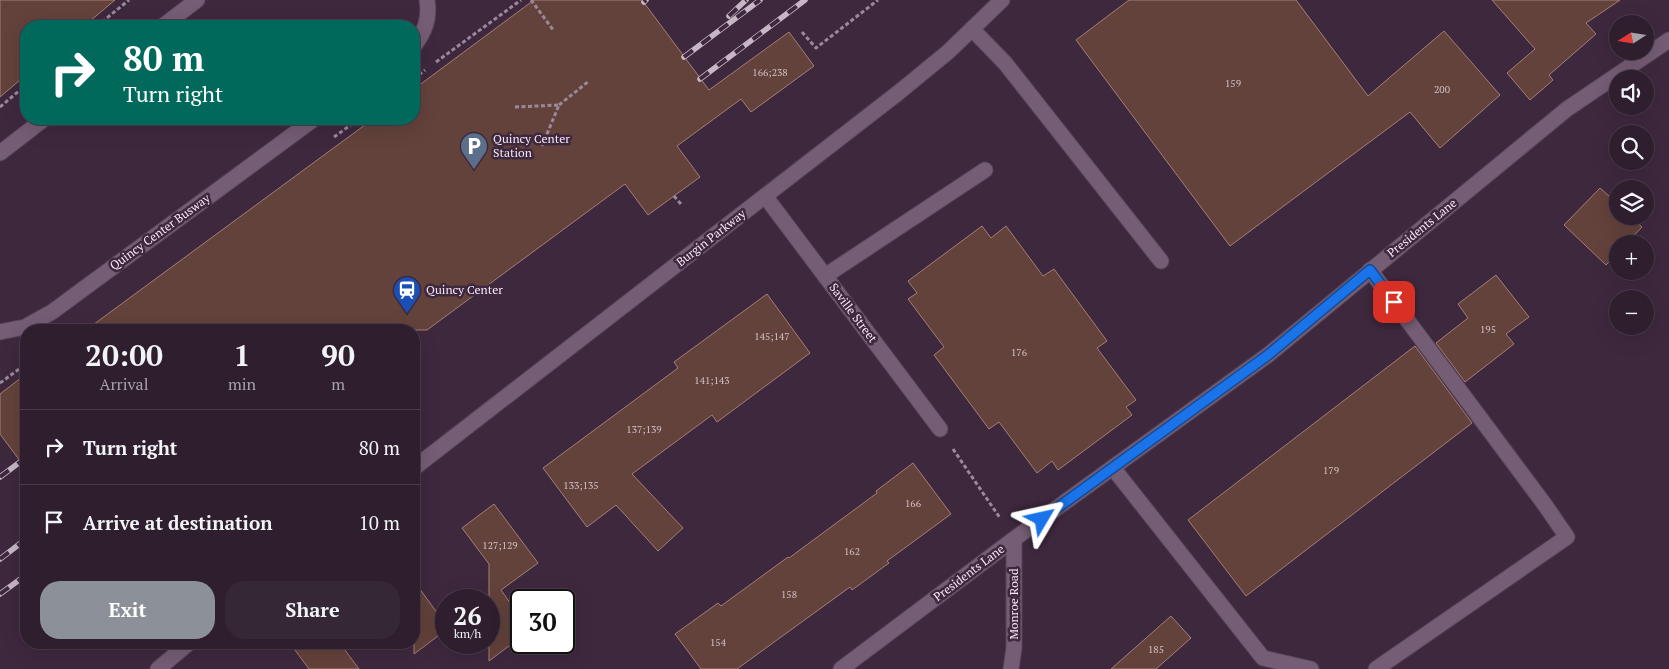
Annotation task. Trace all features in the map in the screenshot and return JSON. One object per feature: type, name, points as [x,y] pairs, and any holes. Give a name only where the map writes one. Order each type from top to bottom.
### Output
[{"type":"street","points":[[171,20],[197,0]]},
{"type":"street","points":[[420,36],[425,28],[427,0]]},
{"type":"street","name":"Burgin Parkway","points":[[420,463],[898,93],[948,52],[1002,0]]},
{"type":"street","points":[[972,29],[1005,63],[1161,261]]},
{"type":"street","name":"Presidents Lane","points":[[841,669],[1268,355],[1567,108],[1669,40]]},
{"type":"street","points":[[0,153],[36,125]]},
{"type":"street","name":"Quincy Center Busway","points":[[30,324],[52,312],[306,125]]},
{"type":"street","points":[[825,276],[985,170]]},
{"type":"street","name":"Saville Street","points":[[765,196],[940,429]]},
{"type":"street","points":[[1370,270],[1566,537],[1376,669]]},
{"type":"street","name":"Quincy Center Busway","points":[[0,332],[20,328]]},
{"type":"street","points":[[1113,468],[1263,658],[1311,669]]},
{"type":"street","name":"Monroe Road","points":[[1011,669],[1014,648],[1014,540]]},
{"type":"street","points":[[158,669],[182,649]]},
{"type":"path","points":[[104,20],[129,0]]},
{"type":"path","points":[[420,75],[521,0]]},
{"type":"path","points":[[531,0],[554,31]]},
{"type":"path","points":[[802,32],[816,48],[878,0]]},
{"type":"path","points":[[542,146],[559,105],[589,81]]},
{"type":"path","points":[[0,107],[20,90]]},
{"type":"path","points":[[515,107],[559,105]]},
{"type":"path","points":[[674,196],[681,204]]},
{"type":"path","points":[[0,383],[20,368]]},
{"type":"path","points":[[940,429],[1014,540]]},
{"type":"building","points":[[0,0],[115,0],[91,20],[20,20],[20,80],[0,97]]},
{"type":"building","name":"Quincy Center Station","points":[[534,0],[642,0],[709,90],[789,32],[814,66],[751,112],[741,99],[677,146],[700,177],[648,215],[625,184],[427,330],[420,330],[420,324],[94,324],[365,125],[420,125],[420,85]]},
{"type":"building","points":[[1129,0],[1296,0],[1368,96],[1444,31],[1500,95],[1440,148],[1410,112],[1230,246],[1076,40]]},
{"type":"building","points":[[1492,0],[1620,0],[1586,23],[1596,34],[1549,75],[1553,80],[1530,100],[1507,73],[1535,49]]},
{"type":"building","points":[[1600,188],[1609,196],[1609,225],[1640,225],[1642,227],[1634,235],[1609,235],[1609,262],[1606,265],[1564,225]]},
{"type":"building","points":[[982,226],[991,238],[1006,226],[1043,276],[1054,269],[1107,341],[1097,348],[1136,400],[1126,407],[1132,415],[1058,470],[1052,461],[1037,473],[999,422],[989,429],[934,355],[944,347],[908,299],[917,293],[908,281]]},
{"type":"building","points":[[1496,275],[1529,317],[1506,334],[1514,344],[1465,382],[1436,343],[1468,318],[1458,304]]},
{"type":"building","points":[[767,294],[810,353],[717,422],[712,415],[632,474],[683,528],[658,551],[616,505],[587,527],[543,468],[678,368],[674,362]]},
{"type":"building","points":[[1415,346],[1472,423],[1246,596],[1188,520]]},
{"type":"building","points":[[20,379],[20,461],[0,434],[0,394]]},
{"type":"building","points":[[913,463],[951,514],[887,561],[889,563],[852,590],[850,587],[737,669],[701,669],[675,634],[718,603],[721,606],[789,558],[877,493],[876,491]]},
{"type":"building","points":[[494,504],[538,563],[501,590],[510,603],[510,645],[500,653],[500,589],[489,589],[489,564],[462,528]]},
{"type":"building","points":[[420,589],[435,610],[435,638],[414,654],[414,649],[420,649]]},
{"type":"building","points":[[1171,616],[1191,638],[1156,669],[1111,669]]},
{"type":"building","points":[[294,649],[344,649],[359,669],[309,669]]},
{"type":"building","points":[[489,654],[498,654],[489,661]]},
{"type":"railway","points":[[729,16],[746,0]]},
{"type":"railway","points":[[684,57],[760,0]]},
{"type":"railway","points":[[700,79],[805,0]]},
{"type":"railway","points":[[0,477],[20,462]]},
{"type":"railway","points":[[0,559],[20,544]]},
{"type":"railway","points":[[0,594],[20,579]]},
{"type":"place","name":"Quincy Center Station","points":[[474,170]]},
{"type":"place","name":"Quincy Center","points":[[407,314]]},
{"type":"route","points":[[1042,519],[1268,355],[1370,270],[1394,302]]}]
